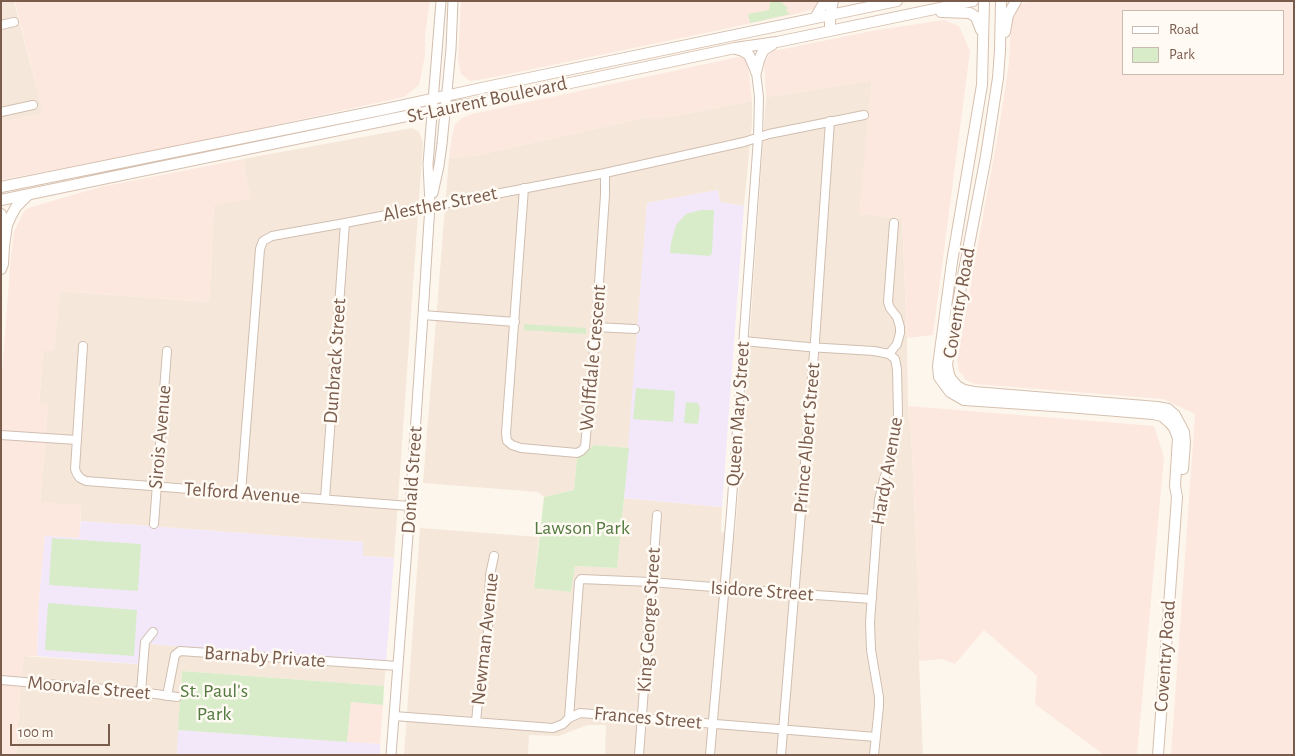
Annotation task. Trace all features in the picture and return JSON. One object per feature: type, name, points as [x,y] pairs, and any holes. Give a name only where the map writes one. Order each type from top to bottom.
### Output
[{"type":"main road","points":[[815,18],[825,1]]},
{"type":"main road","points":[[830,30],[830,15],[833,1]]},
{"type":"main road","name":"St-Laurent Boulevard","points":[[1,187],[897,1]]},
{"type":"main road","name":"St-Laurent Boulevard","points":[[1,200],[735,48],[777,42],[972,1]]},
{"type":"main road","name":"Coventry Road","points":[[984,1],[982,85],[953,254],[938,366],[939,377],[950,392],[964,400],[1154,414],[1162,416],[1174,428],[1178,438],[1175,486],[1177,497],[1158,755]]},
{"type":"main road","name":"Coventry Road","points":[[1001,1],[999,72],[992,121],[951,339],[947,365],[949,375],[957,386],[974,392],[1157,407],[1168,410],[1175,414],[1184,432],[1182,487],[1177,497]]},
{"type":"main road","points":[[1000,50],[1008,15],[1016,1]]},
{"type":"main road","points":[[922,12],[973,14],[981,28],[983,56]]},
{"type":"main road","points":[[756,72],[764,50],[777,42]]},
{"type":"main road","points":[[735,48],[749,55],[756,72]]},
{"type":"main road","points":[[1,270],[7,225],[16,207],[28,195]]},
{"type":"main road","points":[[1,214],[4,246]]},
{"type":"street","name":"Donald Street","points":[[391,755],[423,315],[430,206],[428,164],[441,1]]},
{"type":"street","name":"Donald Street","points":[[430,206],[439,166],[454,1]]},
{"type":"street","points":[[1,25],[14,22]]},
{"type":"street","name":"Queen Mary Street","points":[[710,755],[731,513],[758,138],[759,97],[756,72]]},
{"type":"street","points":[[1,112],[33,105]]},
{"type":"street","name":"Alesther Street","points":[[241,493],[260,249],[263,241],[272,236],[605,172],[864,114]]},
{"type":"street","name":"Prince Albert Street","points":[[781,755],[815,348],[830,121]]},
{"type":"street","name":"Wolffdale Crescent","points":[[524,188],[506,433],[507,441],[521,448],[577,453],[585,447],[596,327],[605,172]]},
{"type":"street","name":"Dunbrack Street","points":[[325,499],[346,223]]},
{"type":"street","points":[[743,341],[874,351],[889,354],[897,344],[900,333],[898,317],[890,308],[888,302],[894,223]]},
{"type":"street","points":[[423,315],[515,322]]},
{"type":"street","points":[[596,327],[635,329]]},
{"type":"street","points":[[1,435],[77,440],[83,346]]},
{"type":"street","name":"Sirois Avenue","points":[[154,524],[167,351]]},
{"type":"street","name":"Hardy Avenue","points":[[874,755],[880,706],[870,650],[870,622],[879,500],[895,444],[898,414],[897,368],[895,359],[889,354]]},
{"type":"street","name":"Telford Avenue","points":[[77,440],[77,474],[86,481],[410,506]]},
{"type":"street","name":"King George Street","points":[[639,755],[657,515]]},
{"type":"street","name":"Newman Avenue","points":[[476,722],[487,655],[490,575],[494,556]]},
{"type":"street","name":"Isidore Street","points":[[568,718],[579,582],[581,579],[651,582],[872,599]]},
{"type":"street","points":[[141,692],[145,642],[153,632]]},
{"type":"street","name":"Barnaby Private","points":[[167,696],[175,655],[180,651],[398,666]]},
{"type":"street","name":"Moorvale Street","points":[[1,680],[141,692],[177,697]]},
{"type":"street","name":"Frances Street","points":[[394,716],[553,728],[580,713],[876,738]]},
{"type":"shaded area","points":[[1,1],[14,1],[43,114],[1,122]]},
{"type":"shaded area","points":[[15,1],[430,1],[425,35],[425,55],[419,85],[404,97],[183,145],[1,180],[1,122],[43,114]]},
{"type":"shaded area","points":[[461,1],[820,1],[815,9],[791,15],[470,81],[461,74],[458,59]]},
{"type":"shaded area","points":[[1031,1],[1294,1],[1294,755],[1171,755],[1195,414],[1163,399],[975,384],[966,380],[959,371],[957,361],[1009,62],[1011,24],[1021,4]]},
{"type":"shaded area","points":[[944,20],[959,26],[970,51],[933,335],[907,338],[902,218],[859,214],[872,81],[766,97],[764,61],[773,51],[877,30]]},
{"type":"shaded area","points":[[743,56],[748,65],[752,101],[668,117],[652,119],[651,116],[478,155],[449,158],[455,124],[462,118],[472,114]]},
{"type":"shaded area","points":[[872,80],[860,214],[902,218],[908,406],[911,431],[920,622],[919,661],[923,755],[605,755],[606,725],[587,725],[559,736],[529,735],[528,755],[404,755],[420,528],[539,537],[534,587],[571,592],[575,566],[617,568],[624,498],[722,507],[721,532],[735,534],[766,97]]},
{"type":"shaded area","points":[[752,101],[752,123],[744,206],[720,202],[718,190],[647,203],[629,448],[594,445],[577,458],[574,490],[544,497],[538,492],[423,483],[449,158],[478,155],[651,116],[668,117]]},
{"type":"shaded area","points":[[412,128],[419,132],[423,142],[394,558],[362,556],[363,542],[81,521],[81,505],[40,503],[48,405],[39,405],[43,350],[54,350],[60,291],[209,302],[214,205],[250,198],[243,159]]},
{"type":"shaded area","points":[[243,159],[250,198],[214,206],[209,302],[60,291],[54,351],[43,351],[39,404],[48,405],[40,502],[81,505],[80,539],[45,537],[39,600],[37,656],[24,656],[16,755],[1,755],[1,386],[14,232],[24,211],[28,208],[100,187]]},
{"type":"shaded area","points":[[718,190],[720,202],[744,206],[722,507],[624,498],[647,203]]},
{"type":"shaded area","points":[[908,406],[1154,426],[1164,457],[1137,755],[1104,755],[1035,704],[1037,676],[984,630],[955,664],[942,659],[919,661],[920,622],[911,431]]},
{"type":"shaded area","points":[[81,521],[363,542],[363,556],[394,558],[386,662],[149,644],[148,665],[37,656],[39,600],[45,536],[79,538]]},
{"type":"shaded area","points":[[149,644],[386,662],[384,686],[182,671],[177,755],[16,755],[24,656],[147,665]]},
{"type":"shaded area","points":[[351,702],[383,705],[380,744],[347,742]]},
{"type":"shaded area","points":[[178,730],[380,744],[380,755],[177,755]]},
{"type":"green space","points":[[780,1],[788,8],[786,10],[790,14],[750,23],[748,14],[769,10],[770,3]]},
{"type":"green space","points":[[701,210],[714,210],[712,253],[710,256],[670,253],[676,225],[686,214]]},
{"type":"green space","points":[[524,324],[586,328],[586,334],[524,330]]},
{"type":"green space","points":[[636,388],[675,391],[673,422],[633,419]]},
{"type":"green space","points":[[686,402],[698,403],[700,408],[698,424],[684,423]]},
{"type":"green space","name":"Lawson Park","points":[[594,445],[629,448],[617,568],[575,566],[571,592],[534,588],[544,497],[574,490],[577,458]]},
{"type":"green space","points":[[52,538],[141,544],[138,591],[49,585]]},
{"type":"green space","points":[[48,603],[137,610],[134,656],[45,650]]},
{"type":"green space","name":"St. Paul's Park","points":[[182,671],[384,686],[383,705],[351,702],[347,742],[178,730]]}]
